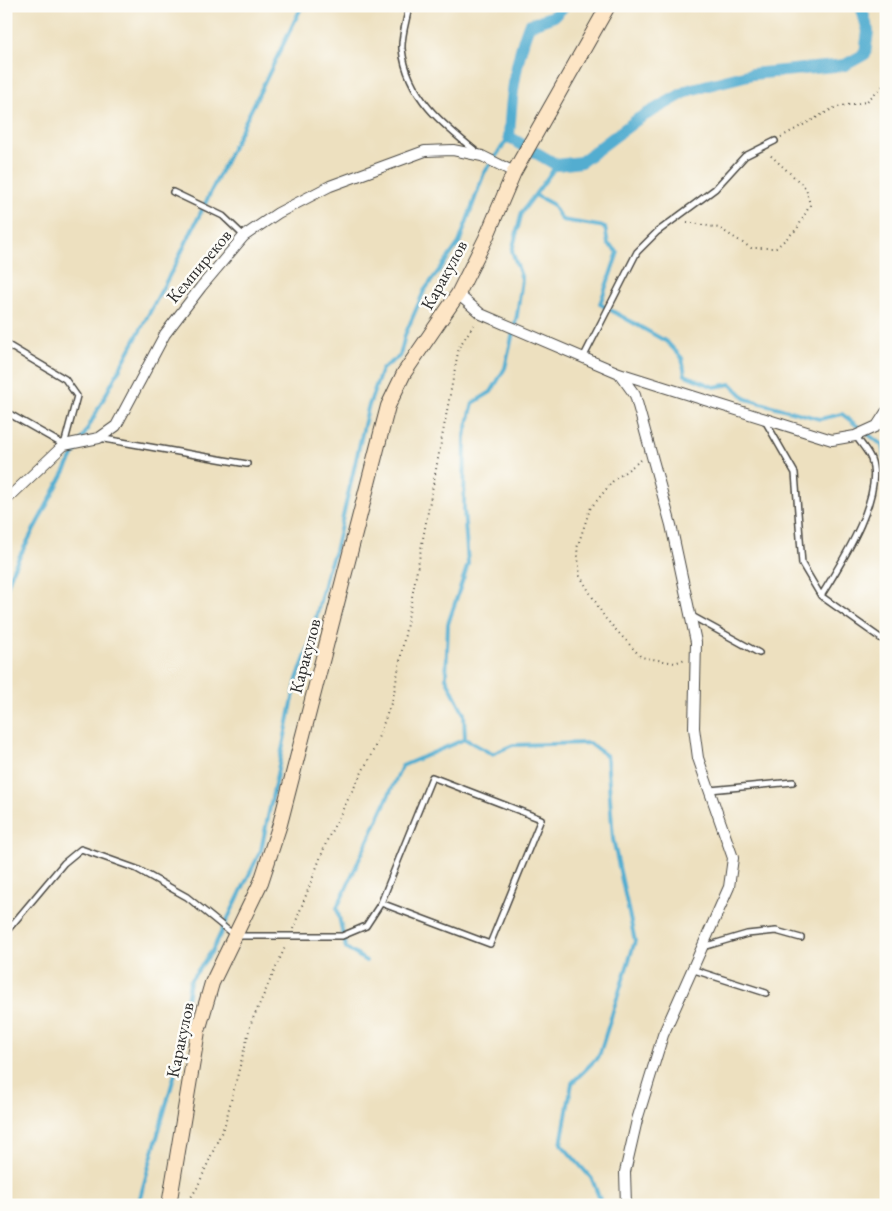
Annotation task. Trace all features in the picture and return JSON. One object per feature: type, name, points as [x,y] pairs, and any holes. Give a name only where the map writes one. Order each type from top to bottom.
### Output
[{"type":"main road","name":"Каракулов","points":[[169,1205],[198,1031],[212,984],[261,882],[280,824],[388,406],[404,373],[458,294],[486,238],[514,172],[608,6]]},
{"type":"street","name":"Кемпиреков","points":[[67,444],[95,439],[116,426],[165,334],[244,236],[278,213],[330,186],[425,151],[453,150],[482,156],[514,172]]},
{"type":"street","points":[[458,294],[481,314],[619,374],[832,440],[856,436],[877,426],[886,412]]},
{"type":"street","points":[[619,374],[635,395],[672,525],[696,642],[694,728],[698,758],[733,858],[728,887],[663,1035],[637,1120],[625,1172],[626,1205]]},
{"type":"street","points":[[6,500],[67,444]]},
{"type":"lane","points":[[409,6],[402,48],[411,83],[437,120],[482,156]]},
{"type":"lane","points":[[582,358],[637,252],[657,232],[716,189],[745,156],[775,141]]},
{"type":"lane","points":[[173,192],[223,216],[244,236]]},
{"type":"lane","points":[[6,344],[65,379],[78,396],[67,444],[6,412]]},
{"type":"lane","points":[[764,419],[795,473],[802,564],[821,596],[886,642]]},
{"type":"lane","points":[[821,596],[852,546],[874,485],[871,459],[856,436]]},
{"type":"lane","points":[[95,439],[247,464]]},
{"type":"lane","points":[[690,615],[759,653]]},
{"type":"lane","points":[[6,932],[64,863],[81,849],[137,869],[187,897],[235,936],[342,936],[366,926],[381,903],[432,777],[540,819],[490,944],[381,903]]},
{"type":"lane","points":[[709,790],[793,782]]},
{"type":"lane","points":[[700,948],[747,934],[776,931],[801,938]]},
{"type":"lane","points":[[691,969],[766,993]]},
{"type":"path","points":[[775,141],[836,107],[866,102],[886,83]]},
{"type":"path","points":[[675,219],[719,228],[751,248],[776,248],[797,229],[810,205],[806,188],[762,147]]},
{"type":"path","points":[[186,1205],[197,1188],[225,1124],[251,1023],[290,936],[328,838],[374,749],[393,698],[459,347],[481,314]]},
{"type":"path","points":[[651,453],[613,481],[590,509],[577,548],[580,576],[605,618],[641,657],[675,663],[696,653]]},
{"type":"waterway","points":[[6,590],[13,569],[175,265],[302,6]]},
{"type":"waterway","points":[[564,6],[554,16],[529,25],[520,52],[514,80],[509,137],[557,165],[581,162],[638,119],[689,90],[752,74],[845,65],[865,54],[868,31],[861,6]]},
{"type":"waterway","points":[[138,1205],[177,1066],[190,981],[212,951],[261,850],[297,679],[309,647],[327,572],[335,551],[368,408],[382,369],[400,356],[405,335],[424,291],[459,243],[484,173],[509,137]]},
{"type":"waterway","points":[[366,961],[346,948],[337,908],[402,766],[465,739],[464,714],[446,678],[448,624],[468,564],[464,509],[465,435],[473,403],[491,392],[505,368],[517,315],[522,279],[512,251],[522,212],[557,165]]},
{"type":"waterway","points":[[535,195],[552,204],[562,220],[605,227],[608,244],[618,252],[600,304],[667,342],[682,358],[685,375],[714,387],[731,384],[746,399],[820,419],[842,414],[882,445],[886,465]]},
{"type":"waterway","points":[[465,739],[492,754],[513,745],[589,743],[607,756],[613,839],[635,941],[599,1056],[572,1083],[561,1144],[592,1179],[602,1205]]}]
